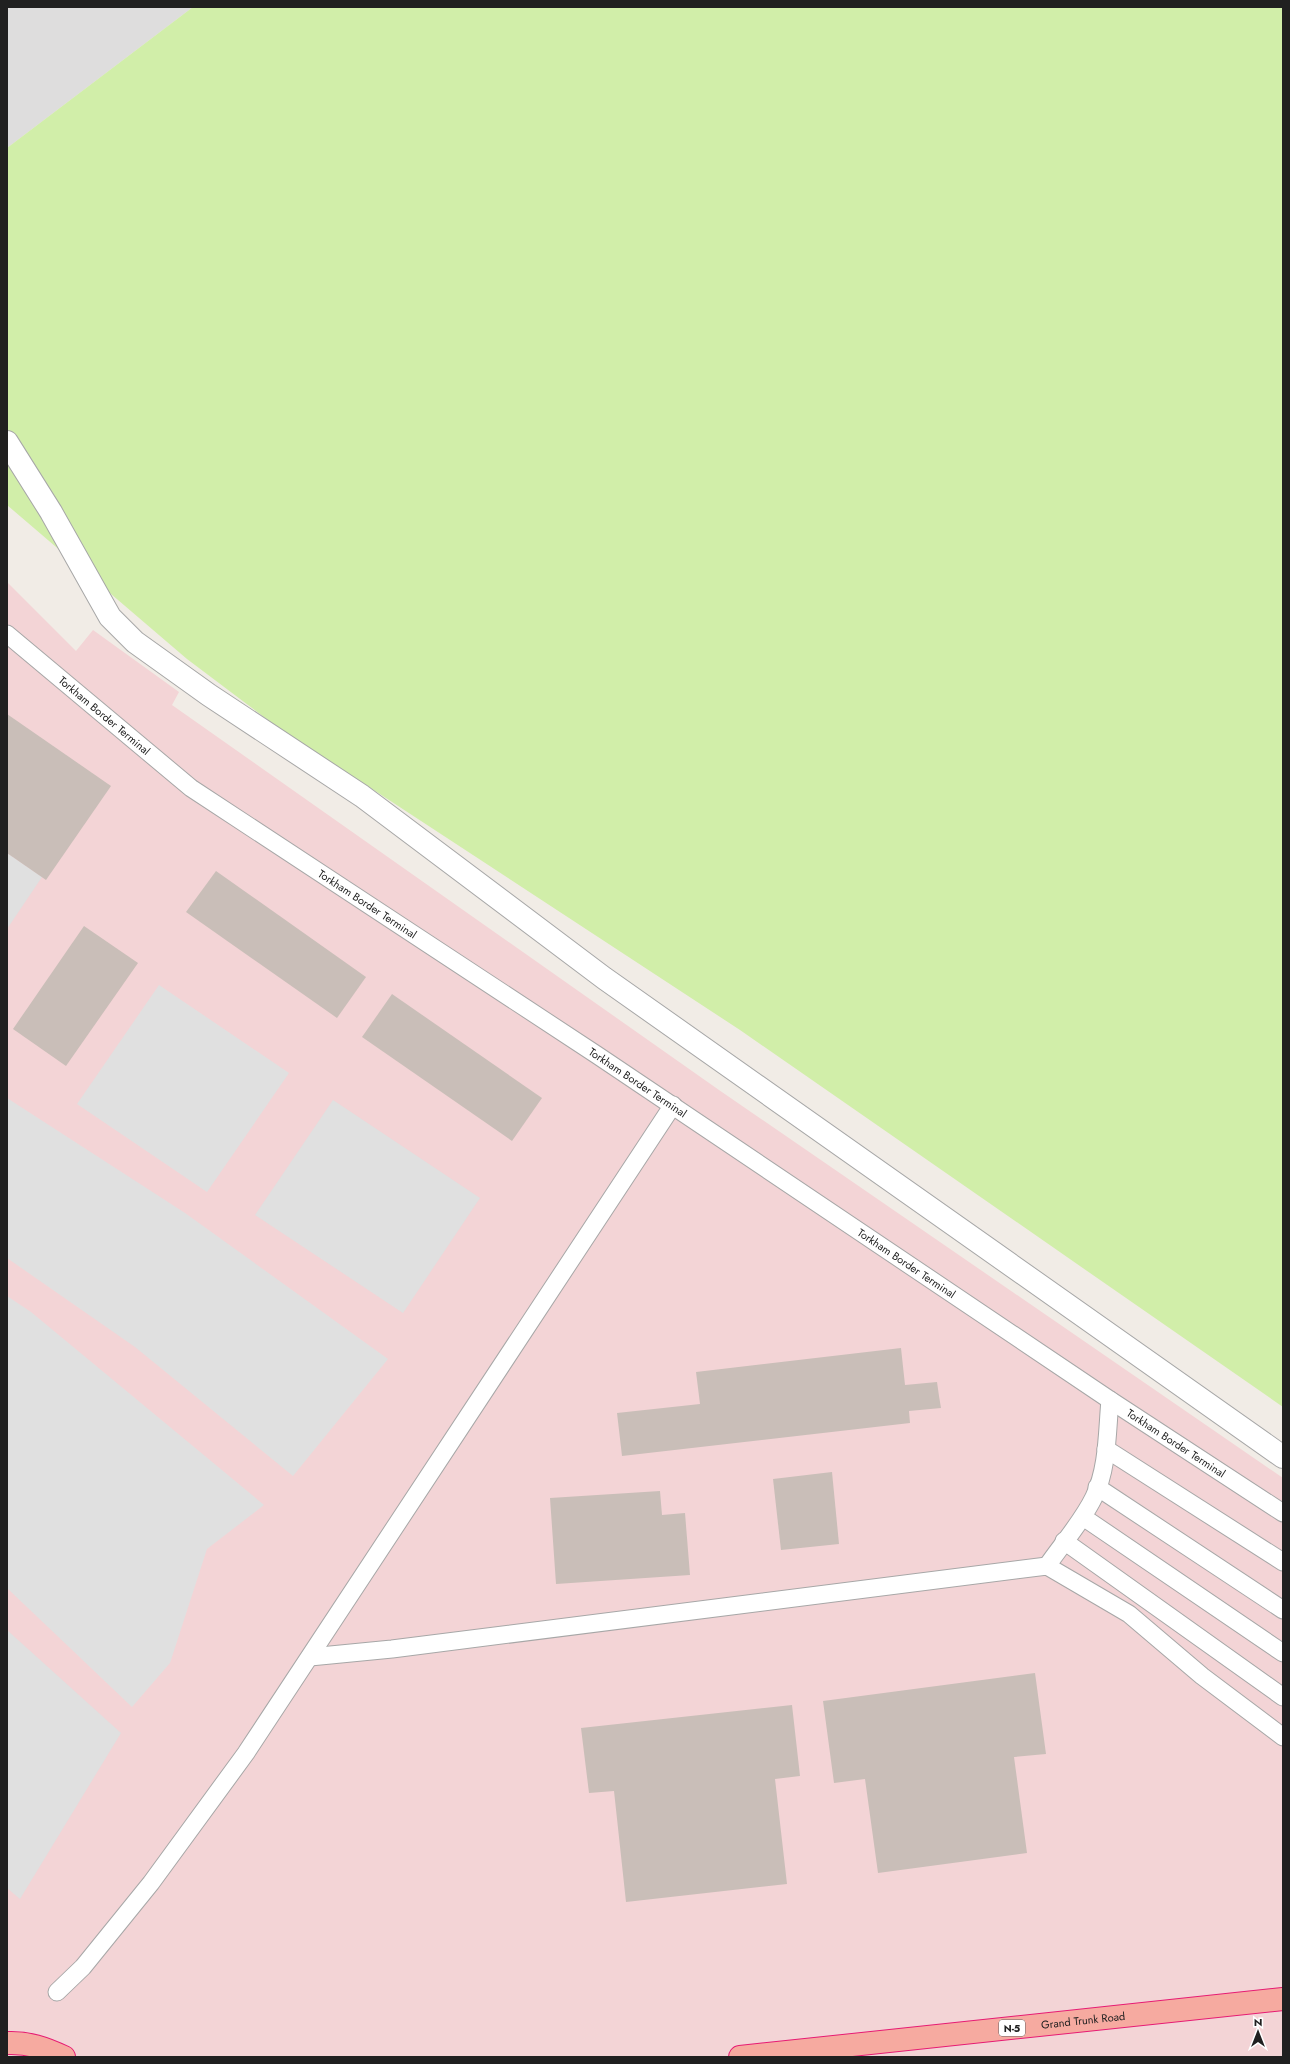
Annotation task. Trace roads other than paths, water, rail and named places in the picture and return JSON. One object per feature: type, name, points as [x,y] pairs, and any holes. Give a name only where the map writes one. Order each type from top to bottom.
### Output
[{"type":"highway","name":"Grand Trunk Road","points":[[740,2057],[1283,1999]]},
{"type":"highway","points":[[7,2043],[20,2042],[45,2048],[64,2057]]},
{"type":"street","points":[[7,442],[51,512],[110,617],[135,642],[209,695],[362,796],[604,978],[1283,1457]]},
{"type":"lane","name":"Torkham Border Terminal","points":[[7,634],[191,788],[672,1105],[1110,1400],[1283,1513]]},
{"type":"lane","points":[[57,1992],[83,1967],[150,1882],[246,1753],[672,1105]]},
{"type":"lane","points":[[1047,1566],[1083,1517],[1095,1496],[1102,1475],[1106,1450],[1110,1400]]},
{"type":"lane","points":[[1106,1450],[1283,1562]]},
{"type":"lane","points":[[1097,1488],[1283,1610]]},
{"type":"lane","points":[[1083,1517],[1283,1652]]},
{"type":"lane","points":[[1064,1542],[1283,1697]]},
{"type":"lane","points":[[310,1657],[392,1650],[1047,1566],[1128,1614],[1202,1676],[1283,1737]]}]
